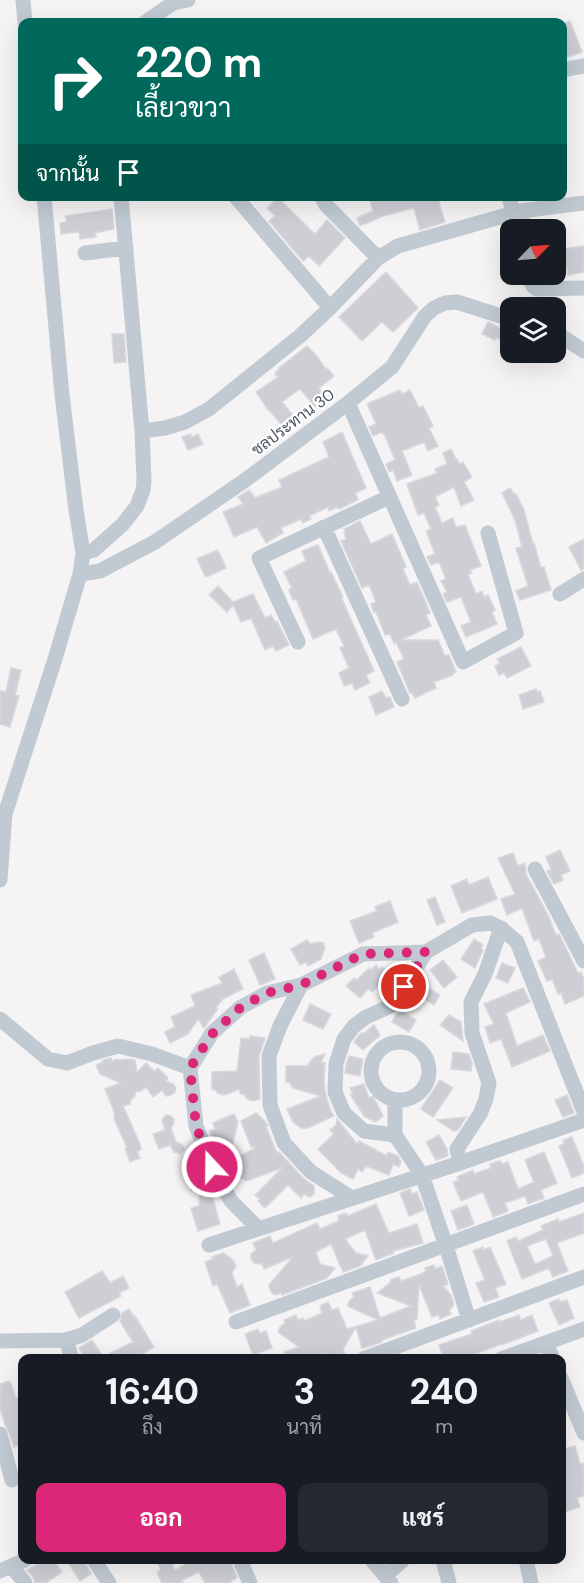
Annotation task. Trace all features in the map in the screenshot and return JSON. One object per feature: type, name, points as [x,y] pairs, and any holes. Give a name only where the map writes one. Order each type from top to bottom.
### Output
[{"type":"street","points":[[23,0],[25,18]]},
{"type":"street","points":[[152,18],[177,1]]},
{"type":"street","points":[[567,69],[584,66]]},
{"type":"street","points":[[0,880],[5,814],[55,659],[80,574],[83,553],[62,395],[44,201]]},
{"type":"street","points":[[83,553],[94,550],[123,524],[136,506],[143,490],[142,431],[121,201]]},
{"type":"street","points":[[239,201],[330,308]]},
{"type":"street","points":[[324,201],[378,258]]},
{"type":"street","points":[[512,201],[519,219]]},
{"type":"street","points":[[142,431],[185,422],[209,409],[300,336],[378,258],[398,246],[517,212],[584,203]]},
{"type":"street","points":[[85,253],[126,248]]},
{"type":"street","points":[[532,285],[537,289],[584,288]]},
{"type":"street","name":"ชลประทาน 30","points":[[80,574],[100,571],[155,542],[244,481],[348,403],[392,367],[425,316],[434,308],[445,303],[457,302],[500,316]]},
{"type":"street","points":[[566,339],[584,351]]},
{"type":"street","points":[[348,403],[463,662],[516,633],[488,533]]},
{"type":"street","points":[[298,642],[259,558],[388,497]]},
{"type":"street","points":[[324,527],[402,699]]},
{"type":"street","points":[[560,594],[584,579]]},
{"type":"street","points":[[535,869],[584,961]]},
{"type":"street","points":[[395,1135],[364,1131],[344,1113],[335,1092],[336,1064],[344,1039],[354,1026],[366,1017],[393,1005],[426,952],[472,925],[490,923],[501,928],[517,942],[584,1112]]},
{"type":"street","points":[[460,1163],[457,1149],[480,1114],[489,1083],[472,1033],[471,1002],[485,974],[501,928]]},
{"type":"street","points":[[258,1228],[231,1201],[212,1167],[196,1126],[190,1068],[212,1034],[241,1007],[267,993],[301,985],[363,954],[426,952]]},
{"type":"street","points":[[301,985],[280,1026],[269,1056],[270,1105],[284,1143],[311,1172],[352,1198]]},
{"type":"street","points":[[0,1018],[48,1059],[67,1063],[118,1046],[152,1054],[190,1068]]},
{"type":"street","points":[[394,1100],[395,1135],[422,1175],[469,1320]]},
{"type":"street","points":[[208,1245],[584,1120]]},
{"type":"street","points":[[236,1322],[584,1194]]},
{"type":"street","points":[[377,1354],[584,1277]]},
{"type":"street","points":[[0,1341],[66,1340],[82,1335],[113,1315]]},
{"type":"street","points":[[516,1354],[584,1329]]},
{"type":"street","points":[[66,1340],[70,1354]]},
{"type":"street","points":[[546,1344],[551,1354]]},
{"type":"street","points":[[566,1390],[584,1433]]},
{"type":"street","points":[[0,1434],[11,1480]]},
{"type":"street","points":[[97,1564],[109,1583]]},
{"type":"street","points":[[242,1564],[250,1583]]},
{"type":"street","points":[[375,1564],[388,1579],[400,1564]]},
{"type":"street","points":[[444,1564],[449,1583]]},
{"type":"street","points":[[527,1564],[531,1583]]},
{"type":"street","points":[[12,1566],[25,1583]]},
{"type":"building","points":[[570,21],[582,52],[567,57],[567,22]]},
{"type":"building","points":[[275,201],[281,201],[315,234],[327,220],[345,238],[319,266],[309,256],[303,261],[269,221],[275,216],[267,208]]},
{"type":"building","points":[[370,201],[439,201],[445,222],[420,230],[414,208],[383,216],[360,226],[357,218],[373,211]]},
{"type":"building","points":[[112,209],[114,229],[95,233],[96,237],[80,239],[79,232],[61,234],[60,223],[67,222],[65,216]]},
{"type":"building","points":[[584,246],[584,272],[568,275],[566,249]]},
{"type":"building","points":[[386,272],[418,308],[393,332],[382,322],[362,341],[339,317]]},
{"type":"building","points":[[488,322],[500,328],[500,339],[496,337],[495,340],[482,334]]},
{"type":"building","points":[[112,334],[124,334],[126,362],[114,363]]},
{"type":"building","points":[[307,346],[334,376],[319,388],[326,399],[315,407],[300,389],[282,402],[295,418],[284,428],[256,392],[278,377],[275,374],[280,367]]},
{"type":"building","points":[[400,390],[402,394],[410,390],[419,408],[423,406],[433,426],[429,428],[438,446],[428,451],[424,442],[402,451],[412,475],[397,481],[393,470],[389,472],[386,464],[395,460],[385,436],[382,432],[373,436],[369,427],[376,424],[367,404]]},
{"type":"building","points":[[342,432],[366,488],[355,493],[358,500],[339,509],[338,507],[329,511],[328,507],[309,516],[311,519],[303,523],[301,519],[281,528],[283,533],[266,543],[257,527],[234,537],[223,512],[243,504],[238,497],[249,490],[255,498],[282,487],[279,480],[329,457],[323,442]]},
{"type":"building","points":[[190,434],[192,437],[198,434],[203,444],[188,450],[182,437]]},
{"type":"building","points":[[451,449],[456,459],[460,464],[463,462],[472,477],[464,482],[474,500],[461,506],[454,487],[435,497],[439,505],[435,507],[442,523],[453,518],[456,527],[465,525],[481,566],[470,570],[472,573],[468,575],[476,594],[482,591],[484,597],[488,595],[495,610],[492,612],[497,624],[466,637],[461,626],[471,622],[461,597],[447,602],[443,594],[447,592],[441,581],[446,579],[439,562],[431,565],[427,557],[435,554],[426,531],[431,529],[424,513],[418,515],[407,484],[437,473],[435,469],[447,464],[443,453]]},
{"type":"building","points":[[510,488],[516,494],[524,510],[541,568],[544,567],[551,590],[520,600],[516,591],[528,586],[516,548],[522,547],[515,520],[502,493]]},
{"type":"building","points":[[360,521],[371,544],[392,534],[406,567],[403,569],[410,585],[417,582],[430,613],[426,615],[431,626],[401,640],[438,640],[445,656],[449,655],[456,672],[434,682],[436,688],[415,698],[412,692],[410,693],[397,662],[404,659],[396,642],[394,643],[390,634],[385,635],[371,604],[376,602],[369,585],[362,588],[341,541],[346,539],[344,529]]},
{"type":"building","points":[[584,539],[584,569],[581,570],[569,547]]},
{"type":"building","points":[[318,545],[374,671],[366,675],[370,683],[355,690],[352,683],[344,686],[339,673],[349,668],[340,648],[344,646],[336,629],[313,639],[296,599],[293,600],[289,590],[292,588],[284,572],[306,561],[302,551]]},
{"type":"building","points":[[218,550],[226,568],[205,576],[197,559]]},
{"type":"building","points":[[218,586],[233,602],[253,594],[265,618],[271,615],[275,622],[277,621],[289,645],[276,651],[273,646],[265,650],[251,618],[241,622],[233,605],[227,612],[209,595]]},
{"type":"building","points":[[521,647],[531,666],[507,678],[504,673],[499,675],[495,666],[500,663],[497,659]]},
{"type":"building","points":[[11,668],[21,670],[15,695],[19,696],[10,727],[0,724],[0,691],[6,692]]},
{"type":"building","points":[[536,689],[537,692],[540,691],[544,702],[523,709],[519,695]]},
{"type":"building","points":[[382,691],[386,698],[390,697],[394,707],[376,715],[369,697]]},
{"type":"building","points":[[560,850],[570,871],[561,875],[563,880],[554,884],[547,871],[551,869],[546,857]]},
{"type":"building","points":[[513,853],[518,866],[525,863],[526,874],[556,935],[559,934],[578,973],[581,972],[584,979],[584,996],[565,1004],[552,979],[547,981],[538,961],[546,957],[539,939],[534,941],[522,908],[507,915],[501,899],[515,894],[498,858]]},
{"type":"building","points":[[488,877],[497,899],[462,913],[451,886],[467,879],[469,885]]},
{"type":"building","points":[[435,897],[445,922],[437,925],[427,900]]},
{"type":"building","points":[[390,901],[398,922],[372,933],[374,937],[359,943],[350,921],[377,911],[375,907]]},
{"type":"building","points":[[474,939],[483,945],[475,968],[461,959]]},
{"type":"building","points":[[307,940],[310,944],[323,943],[325,947],[321,959],[308,966],[306,962],[300,965],[291,949]]},
{"type":"building","points":[[264,953],[275,979],[260,985],[249,960]]},
{"type":"building","points":[[443,960],[457,977],[444,988],[430,970]]},
{"type":"building","points":[[502,963],[515,968],[508,983],[496,978]]},
{"type":"building","points":[[376,965],[380,970],[382,967],[390,975],[372,992],[368,989],[360,998],[346,986],[354,978],[357,980],[369,968],[371,970]]},
{"type":"building","points":[[234,969],[243,989],[223,999],[204,1028],[198,1019],[188,1034],[170,1043],[165,1032],[175,1027],[171,1017],[195,1006],[191,995],[222,983],[219,977]]},
{"type":"building","points":[[422,984],[440,995],[434,1005],[416,993]]},
{"type":"building","points":[[523,988],[530,1002],[506,1013],[517,1046],[543,1035],[550,1051],[512,1067],[501,1039],[490,1043],[485,1027],[494,1024],[484,1004]]},
{"type":"building","points":[[310,1004],[331,1014],[323,1029],[303,1020]]},
{"type":"building","points":[[401,1011],[416,1020],[409,1032],[392,1022],[396,1014]]},
{"type":"building","points":[[449,1015],[461,1022],[463,1041],[440,1025]]},
{"type":"building","points":[[374,1025],[380,1035],[363,1050],[354,1042],[361,1033],[363,1034]]},
{"type":"building","points":[[250,1036],[265,1038],[259,1056],[260,1099],[254,1101],[247,1099],[244,1094],[240,1094],[240,1089],[224,1095],[217,1093],[212,1089],[212,1072],[237,1071],[241,1038],[250,1039]]},
{"type":"building","points":[[453,1052],[469,1054],[472,1063],[471,1071],[451,1069]]},
{"type":"building","points":[[325,1054],[321,1062],[325,1063],[325,1092],[334,1116],[308,1128],[301,1128],[293,1122],[287,1109],[321,1096],[293,1088],[289,1082],[286,1082],[286,1066],[307,1066],[314,1057]]},
{"type":"building","points":[[349,1056],[363,1059],[360,1076],[345,1073]]},
{"type":"building","points":[[111,1058],[112,1061],[135,1060],[137,1072],[146,1063],[154,1071],[158,1068],[168,1078],[166,1081],[176,1088],[171,1095],[166,1096],[162,1090],[153,1097],[146,1087],[135,1092],[130,1104],[123,1106],[141,1149],[137,1152],[140,1158],[130,1162],[125,1148],[127,1147],[114,1119],[115,1114],[105,1089],[121,1083],[100,1074],[96,1065]]},
{"type":"building","points":[[440,1080],[453,1088],[433,1117],[421,1109]]},
{"type":"building","points":[[364,1084],[369,1098],[373,1096],[383,1116],[375,1122],[364,1116],[350,1094],[353,1094],[350,1088]]},
{"type":"building","points":[[567,1095],[574,1113],[563,1117],[555,1100]]},
{"type":"building","points":[[256,1113],[268,1126],[266,1127],[277,1153],[279,1152],[304,1179],[314,1186],[314,1194],[310,1197],[304,1194],[301,1198],[288,1185],[265,1208],[255,1195],[282,1168],[246,1181],[235,1175],[228,1162],[257,1147],[251,1147],[241,1121]]},
{"type":"building","points":[[234,1114],[238,1122],[232,1146],[222,1146],[220,1139],[214,1142],[210,1131],[215,1129],[213,1123]]},
{"type":"building","points":[[166,1115],[174,1119],[171,1128],[176,1142],[184,1147],[180,1154],[174,1152],[170,1145],[159,1149],[153,1134],[165,1130],[162,1120]]},
{"type":"building","points":[[466,1117],[458,1130],[454,1131],[437,1120]]},
{"type":"building","points":[[337,1119],[357,1144],[359,1141],[387,1156],[388,1152],[398,1156],[401,1162],[399,1167],[393,1164],[389,1175],[366,1166],[362,1172],[358,1169],[353,1179],[341,1173],[318,1149],[334,1134],[330,1130],[336,1125]]},
{"type":"building","points":[[439,1135],[447,1149],[448,1156],[436,1160],[426,1142]]},
{"type":"building","points":[[572,1137],[584,1166],[584,1173],[572,1178],[559,1146],[564,1144],[563,1140]]},
{"type":"building","points":[[544,1152],[557,1183],[541,1190],[544,1198],[528,1204],[525,1196],[505,1203],[508,1211],[493,1217],[483,1192],[461,1201],[453,1182],[459,1180],[457,1177],[473,1170],[474,1174],[491,1168],[490,1164],[500,1161],[502,1164],[508,1162],[518,1189],[534,1182],[525,1160]]},
{"type":"building","points":[[200,1163],[207,1178],[220,1224],[198,1231],[191,1208],[199,1206],[200,1187],[191,1190],[185,1171]]},
{"type":"building","points":[[410,1189],[412,1194],[417,1192],[424,1210],[409,1216],[400,1193]]},
{"type":"building","points":[[376,1204],[389,1233],[417,1224],[423,1243],[393,1251],[394,1253],[376,1260],[365,1230],[345,1239],[356,1253],[368,1256],[360,1266],[343,1272],[331,1244],[316,1252],[320,1264],[335,1268],[327,1278],[282,1295],[272,1293],[269,1285],[293,1257],[264,1269],[262,1264],[254,1263],[251,1258],[251,1254],[256,1250],[253,1243],[270,1236],[273,1243],[317,1223],[320,1229],[339,1221],[338,1216],[346,1213],[348,1216]]},
{"type":"building","points":[[467,1205],[474,1224],[458,1230],[451,1211]]},
{"type":"building","points":[[584,1213],[584,1233],[557,1243],[568,1271],[553,1277],[549,1268],[522,1279],[507,1241],[516,1237],[518,1241],[543,1230],[541,1226],[558,1219],[559,1222]],"holes":[[[546,1239],[553,1256],[535,1264],[527,1246]]]},
{"type":"building","points":[[483,1247],[484,1250],[490,1247],[506,1284],[495,1288],[499,1297],[484,1302],[476,1283],[485,1280],[473,1251]]},
{"type":"building","points":[[223,1253],[234,1262],[236,1266],[232,1273],[237,1287],[242,1284],[250,1305],[230,1313],[217,1284],[213,1286],[205,1262]]},
{"type":"building","points":[[434,1265],[435,1269],[442,1266],[448,1284],[443,1286],[451,1295],[454,1304],[449,1310],[451,1314],[440,1319],[439,1315],[432,1317],[419,1285],[417,1319],[414,1320],[416,1328],[362,1348],[356,1327],[343,1349],[345,1354],[285,1354],[284,1352],[299,1347],[278,1332],[285,1323],[284,1320],[296,1315],[298,1320],[303,1318],[304,1321],[322,1313],[320,1306],[328,1302],[332,1310],[338,1308],[347,1329],[378,1320],[348,1306],[349,1301],[354,1297],[352,1293],[370,1287],[380,1318],[411,1306],[377,1293],[391,1282],[390,1280],[399,1277],[401,1281],[421,1274],[426,1271],[425,1268]]},
{"type":"building","points":[[102,1271],[110,1283],[123,1276],[129,1288],[119,1293],[121,1296],[79,1318],[65,1292]]},
{"type":"building","points":[[559,1299],[560,1302],[567,1300],[574,1318],[559,1325],[549,1303]]},
{"type":"building","points":[[129,1309],[154,1347],[143,1354],[109,1354],[133,1342],[120,1321],[122,1313]]},
{"type":"building","points":[[519,1315],[521,1320],[532,1315],[538,1331],[475,1354],[442,1354],[439,1345],[472,1334],[471,1331],[499,1320],[500,1322]]},
{"type":"building","points":[[258,1329],[260,1333],[266,1331],[272,1348],[253,1354],[245,1334]]},
{"type":"building","points":[[92,1340],[101,1354],[83,1354],[79,1348]]},
{"type":"building","points":[[10,1381],[16,1398],[18,1397],[18,1446],[14,1447],[0,1409],[0,1384]]},
{"type":"building","points":[[575,1446],[580,1464],[584,1463],[584,1496],[577,1498],[580,1507],[566,1511],[566,1449]]},
{"type":"building","points":[[38,1564],[57,1564],[62,1572],[46,1583],[35,1583],[27,1570]]},
{"type":"building","points":[[69,1564],[86,1564],[91,1574],[80,1581]]},
{"type":"building","points":[[158,1564],[172,1564],[175,1570],[186,1564],[232,1564],[237,1578],[228,1583],[205,1583],[199,1572],[182,1580],[183,1583],[162,1583],[157,1572],[161,1570]]},
{"type":"route","points":[[212,1167],[196,1126],[190,1068],[212,1034],[241,1007],[267,993],[301,985],[363,954],[426,952],[404,987]]}]
